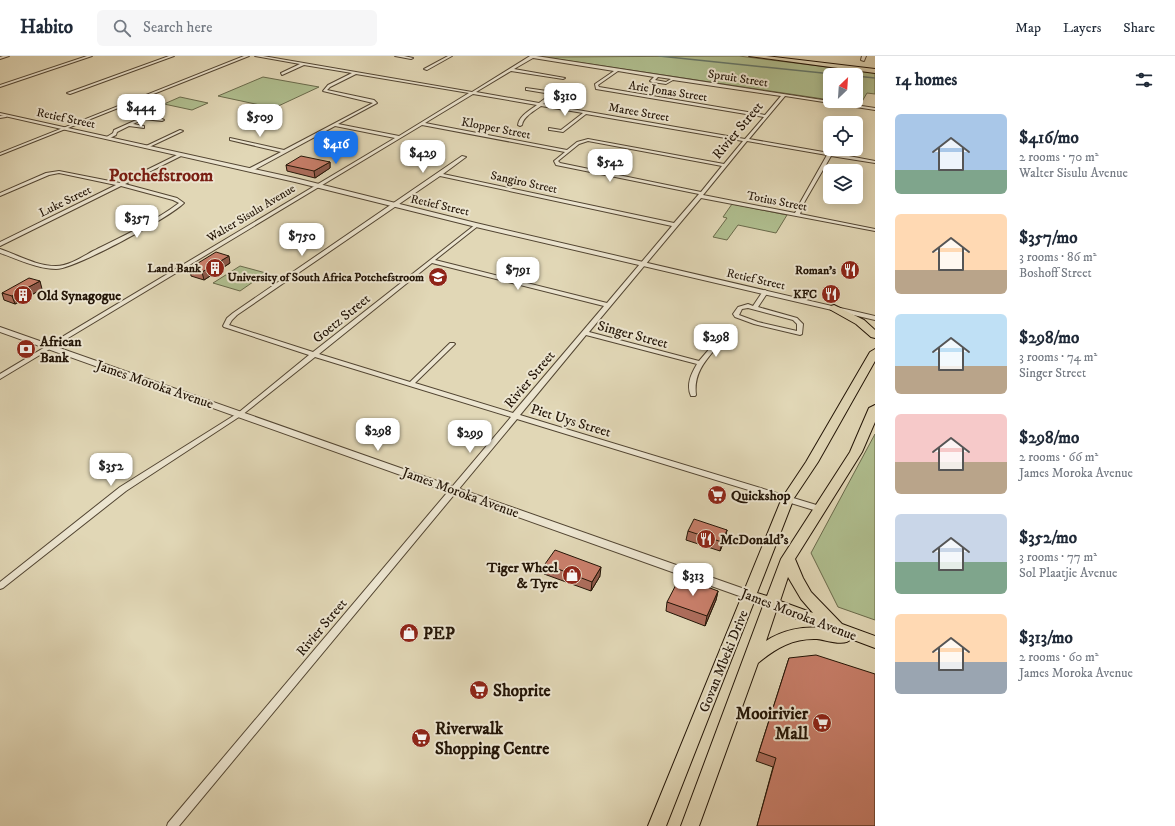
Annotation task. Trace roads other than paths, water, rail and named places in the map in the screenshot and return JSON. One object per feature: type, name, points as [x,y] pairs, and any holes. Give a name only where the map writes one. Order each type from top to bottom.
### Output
[{"type":"main road","points":[[752,56],[875,71]]},
{"type":"main road","points":[[834,308],[860,322],[875,335]]},
{"type":"main road","name":"Govan Mbeki Drive","points":[[657,826],[788,498],[812,462],[875,352]]},
{"type":"main road","name":"Govan Mbeki Drive","points":[[690,826],[788,559],[856,452],[875,408]]},
{"type":"main road","points":[[788,559],[795,579],[805,596],[823,615],[845,632]]},
{"type":"main road","name":"James Moroka Avenue","points":[[750,595],[874,642]]},
{"type":"main road","points":[[751,660],[775,641],[788,636],[806,633],[821,633],[874,642]]},
{"type":"street","points":[[0,58],[7,56]]},
{"type":"street","points":[[0,86],[90,56]]},
{"type":"street","points":[[69,94],[172,56]]},
{"type":"street","points":[[0,154],[247,56]]},
{"type":"street","name":"Maree Street","points":[[257,56],[823,153]]},
{"type":"street","points":[[398,56],[412,58]]},
{"type":"street","points":[[426,69],[450,56]]},
{"type":"street","name":"Spruit Street","points":[[527,56],[875,109]]},
{"type":"street","name":"Walter Sisulu Avenue","points":[[0,377],[534,56]]},
{"type":"street","points":[[542,56],[552,60]]},
{"type":"street","points":[[282,74],[304,64]]},
{"type":"street","points":[[511,70],[563,78]]},
{"type":"street","name":"Arie Jonas Street","points":[[616,70],[596,85],[597,88],[766,116]]},
{"type":"street","points":[[250,170],[374,103],[325,91],[329,86],[356,73]]},
{"type":"street","points":[[648,83],[657,76]]},
{"type":"street","points":[[652,80],[666,83],[672,80]]},
{"type":"street","points":[[520,125],[523,118],[562,87]]},
{"type":"street","points":[[527,88],[555,93]]},
{"type":"street","name":"Rivier Street","points":[[172,826],[784,95]]},
{"type":"street","points":[[550,129],[562,130],[585,112]]},
{"type":"street","name":"Retief Street","points":[[2,116],[63,128],[250,170],[476,225],[875,318]]},
{"type":"street","points":[[107,138],[115,134],[115,132],[147,118],[162,120]]},
{"type":"street","name":"Klopper Street","points":[[421,124],[567,151]]},
{"type":"street","points":[[130,125],[143,127]]},
{"type":"street","points":[[334,125],[398,137]]},
{"type":"street","points":[[146,147],[181,131]]},
{"type":"street","points":[[231,139],[284,151]]},
{"type":"street","points":[[567,151],[578,143],[588,140],[725,165]]},
{"type":"street","name":"Totius Street","points":[[567,151],[556,160],[558,164],[700,195],[875,230]]},
{"type":"street","name":"Luke Street","points":[[0,244],[181,155]]},
{"type":"street","points":[[797,215],[829,156]]},
{"type":"street","name":"Maree Street","points":[[841,156],[875,162]]},
{"type":"street","points":[[392,205],[464,157]]},
{"type":"street","points":[[259,165],[267,174]]},
{"type":"street","points":[[0,196],[48,174],[63,172],[122,185],[180,201],[182,203],[178,207],[64,266],[41,265],[0,251]]},
{"type":"street","name":"Sangiro Street","points":[[438,174],[675,224]]},
{"type":"street","name":"Piet Uys Street","points":[[392,205],[235,314],[226,323],[226,326],[315,355],[820,509]]},
{"type":"street","name":"Goetz Street","points":[[0,586],[123,489],[240,414],[476,225]]},
{"type":"street","points":[[431,261],[609,305]]},
{"type":"street","points":[[754,308],[765,292]]},
{"type":"street","points":[[742,307],[754,308],[795,319],[800,324],[800,333],[794,333],[744,320],[736,314],[737,310],[742,307]]},
{"type":"street","name":"James Moroka Avenue","points":[[0,328],[750,595]]},
{"type":"street","name":"Singer Street","points":[[584,333],[700,363]]},
{"type":"street","points":[[693,395],[692,383],[700,363],[719,341]]},
{"type":"street","points":[[411,384],[452,344]]},
{"type":"waterway","points":[[659,56],[823,73]]},
{"type":"waterway","points":[[863,77],[875,78]]},
{"type":"place","name":"Land Bank","points":[[215,268]]},
{"type":"place","name":"Roman's","points":[[850,270]]},
{"type":"place","name":"University of South Africa Potchefstroom","points":[[438,277]]},
{"type":"place","name":"KFC","points":[[831,294]]},
{"type":"place","name":"Old Synagogue","points":[[23,295]]},
{"type":"place","name":"African Bank","points":[[26,349]]},
{"type":"place","name":"Quickshop","points":[[717,495]]},
{"type":"place","name":"McDonald's","points":[[706,539]]},
{"type":"place","name":"Tiger Wheel & Tyre","points":[[572,575]]},
{"type":"place","name":"PEP","points":[[409,633]]},
{"type":"place","name":"Shoprite","points":[[479,690]]},
{"type":"place","name":"Mooirivier Mall","points":[[822,723]]},
{"type":"place","name":"Riverwalk Shopping Centre","points":[[421,738]]},
{"type":"district","name":"Potchefstroom","points":[[161,175]]}]
